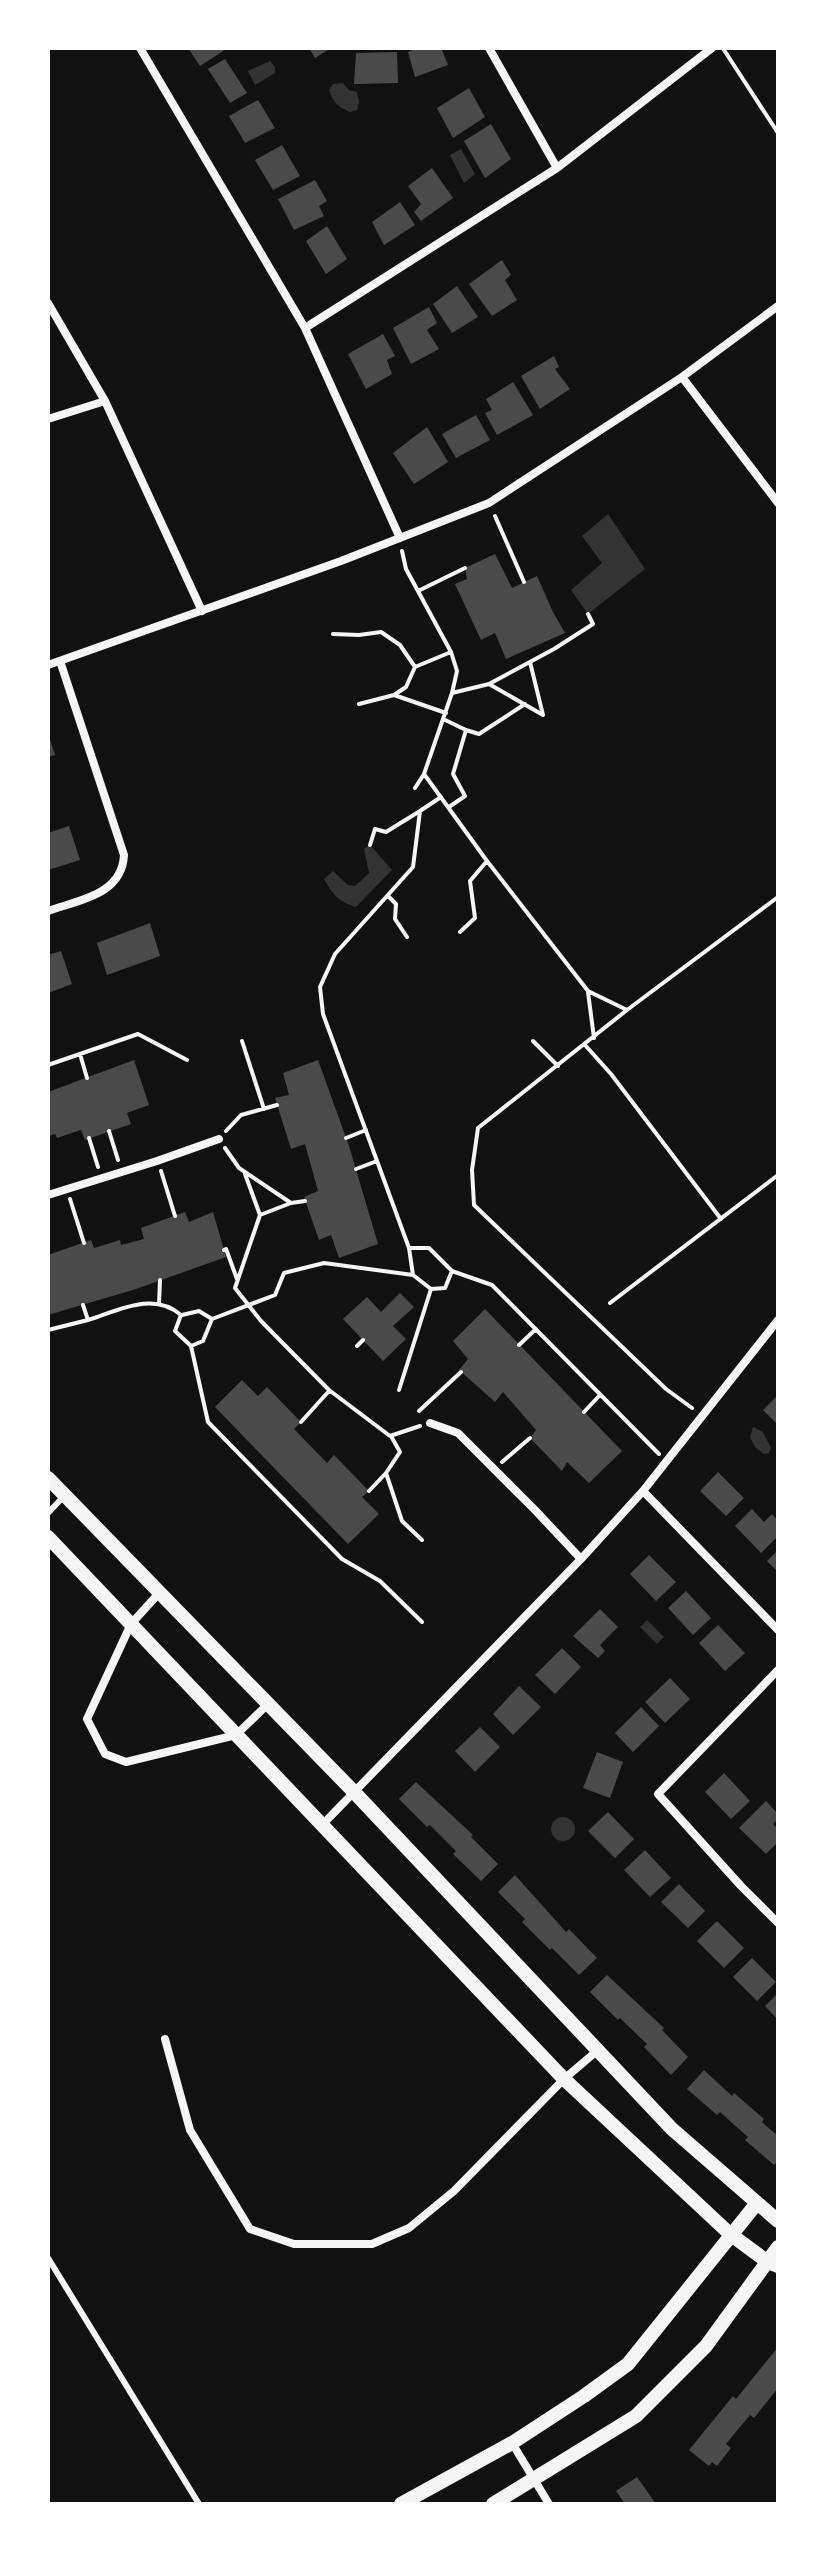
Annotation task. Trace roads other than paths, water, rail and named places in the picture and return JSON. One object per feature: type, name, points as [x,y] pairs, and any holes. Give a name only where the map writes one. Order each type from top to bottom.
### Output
[{"type":"street","points":[[140,48],[305,328],[400,538]]},
{"type":"street","points":[[489,48],[557,168]]},
{"type":"street","points":[[305,328],[557,168],[712,48]]},
{"type":"street","points":[[48,303],[105,401],[202,611]]},
{"type":"street","points":[[48,665],[202,611],[489,503],[682,377],[778,306]]},
{"type":"street","points":[[682,377],[778,503]]},
{"type":"street","points":[[48,419],[105,401]]},
{"type":"street","points":[[48,911],[107,889],[119,876],[124,855],[60,661]]},
{"type":"street","points":[[48,1195],[219,1139]]},
{"type":"street","points":[[322,1825],[581,1559],[643,1491],[777,1324]]},
{"type":"street","points":[[430,1423],[458,1433],[581,1559]]},
{"type":"street","points":[[48,1478],[354,1792],[672,2129],[778,2221]]},
{"type":"street","points":[[643,1491],[778,1630]]},
{"type":"street","points":[[48,1537],[564,2079],[730,2234],[773,2264]]},
{"type":"street","points":[[160,1592],[131,1624],[87,1719],[105,1754],[126,1762],[236,1735],[268,1704]]},
{"type":"street","points":[[778,1670],[658,1794],[778,1923]]},
{"type":"street","points":[[165,2039],[190,2130],[250,2229],[294,2244],[372,2244],[409,2228],[454,2191],[564,2079],[598,2050]]},
{"type":"street","points":[[401,2504],[512,2443],[628,2364],[757,2203]]},
{"type":"street","points":[[493,2504],[636,2416],[706,2346],[773,2264],[778,2247]]},
{"type":"street","points":[[512,2443],[549,2504]]},
{"type":"lane","points":[[48,1513],[65,1495]]},
{"type":"lane","points":[[48,2258],[199,2504]]}]
